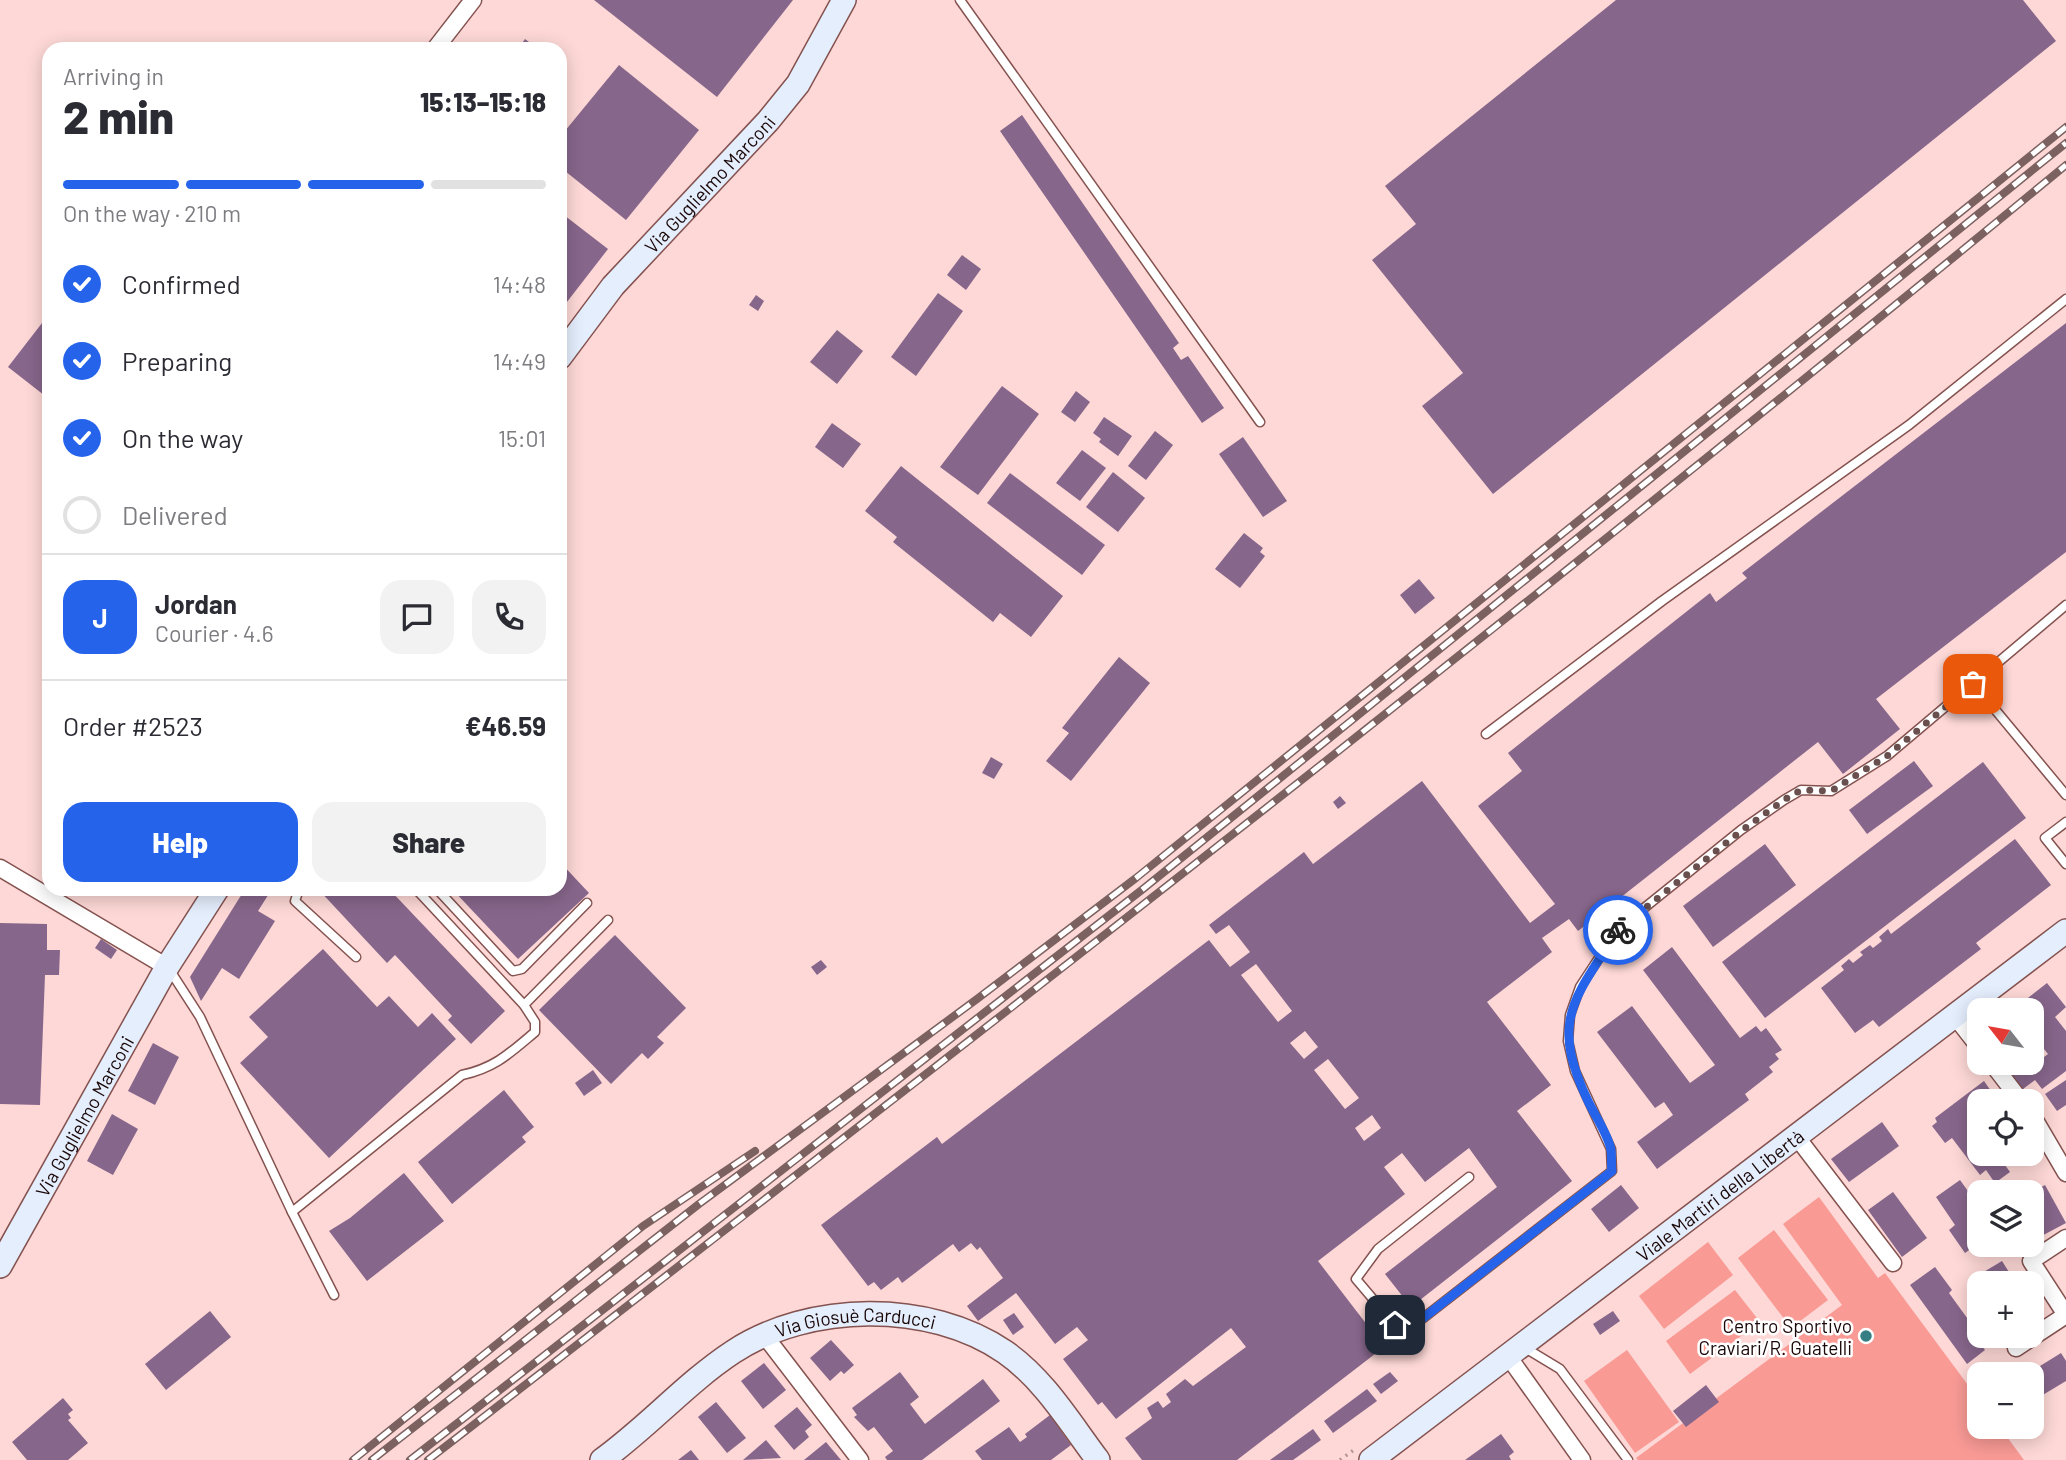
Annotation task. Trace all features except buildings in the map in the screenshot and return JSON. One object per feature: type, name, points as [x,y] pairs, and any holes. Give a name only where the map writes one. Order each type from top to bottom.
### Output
[{"type":"street","points":[[440,42],[473,0]]},
{"type":"street","name":"Via Guglielmo Marconi","points":[[567,348],[613,286],[768,121],[798,84],[844,0]]},
{"type":"street","points":[[0,869],[42,894]]},
{"type":"street","points":[[46,896],[167,967]]},
{"type":"street","name":"Via Guglielmo Marconi","points":[[0,1266],[167,967],[213,896]]},
{"type":"street","name":"Viale Martiri della Libertà","points":[[1371,1460],[2066,931]]},
{"type":"street","points":[[1954,1015],[1967,1032]]},
{"type":"street","points":[[2001,1075],[2012,1089]]},
{"type":"street","points":[[2044,1135],[2066,1173]]},
{"type":"street","points":[[1796,1136],[1894,1263]]},
{"type":"street","points":[[2044,1330],[2066,1315],[2031,1261],[2066,1238]]},
{"type":"street","name":"Via Giosuè Carducci","points":[[602,1460],[734,1352],[765,1336],[809,1320],[845,1314],[930,1319],[980,1338],[1007,1353],[1048,1392],[1098,1460]]},
{"type":"street","points":[[765,1336],[860,1460]]},
{"type":"street","points":[[1515,1351],[1582,1460]]},
{"type":"lane","points":[[960,0],[1260,422]]},
{"type":"lane","points":[[1486,734],[1662,601],[1909,425],[2066,299]]},
{"type":"lane","points":[[1469,1177],[1378,1249],[1356,1279],[1395,1325],[1413,1326],[1612,1171],[1611,1149],[1575,1071],[1568,1041],[1570,1015],[1580,988],[1618,929],[1784,800],[1801,790],[1831,791],[1887,756],[2066,605]]},
{"type":"lane","points":[[1973,684],[2066,794]]},
{"type":"lane","points":[[2066,822],[2045,838],[2066,864]]},
{"type":"lane","points":[[297,896],[295,901],[356,957]]},
{"type":"lane","points":[[292,1212],[462,1075],[484,1070],[535,1032],[535,1022],[524,1005],[423,896]]},
{"type":"lane","points":[[443,896],[513,971],[522,969],[587,903]]},
{"type":"lane","points":[[524,1005],[608,920]]},
{"type":"lane","points":[[167,967],[200,1017],[334,1294]]},
{"type":"lane","points":[[1515,1351],[1560,1368],[1628,1460]]},
{"type":"shaded area","name":"Centro Sportivo Craviari/R. Guatelli","points":[[1819,1197],[1878,1278],[1885,1273],[1967,1384],[1967,1439],[2009,1439],[2024,1460],[1638,1460],[1636,1458],[1842,1305],[1783,1224]]},
{"type":"shaded area","points":[[1774,1230],[1828,1300],[1791,1328],[1738,1258]]},
{"type":"shaded area","points":[[1708,1242],[1733,1275],[1664,1329],[1639,1296]]},
{"type":"shaded area","points":[[1735,1290],[1760,1322],[1690,1374],[1666,1341]]},
{"type":"shaded area","points":[[1627,1350],[1679,1422],[1635,1453],[1584,1381]]},
{"type":"railway","points":[[372,1460],[699,1204],[1136,878],[2066,127]]},
{"type":"railway","points":[[410,1460],[1143,889],[2066,143]]},
{"type":"railway","points":[[428,1460],[1047,980],[1457,657],[2066,165]]},
{"type":"railway","points":[[353,1460],[643,1226],[755,1151]]},
{"type":"way so far","points":[[1618,930],[1741,831],[1784,800],[1801,790],[1831,791],[1887,756],[1973,684]]},
{"type":"place","name":"Centro Sportivo Craviari/R. Guatelli","points":[[1866,1336]]},
{"type":"route","points":[[1395,1325],[1413,1326],[1612,1171],[1611,1149],[1575,1071],[1568,1041],[1570,1015],[1580,988],[1618,930]]}]
